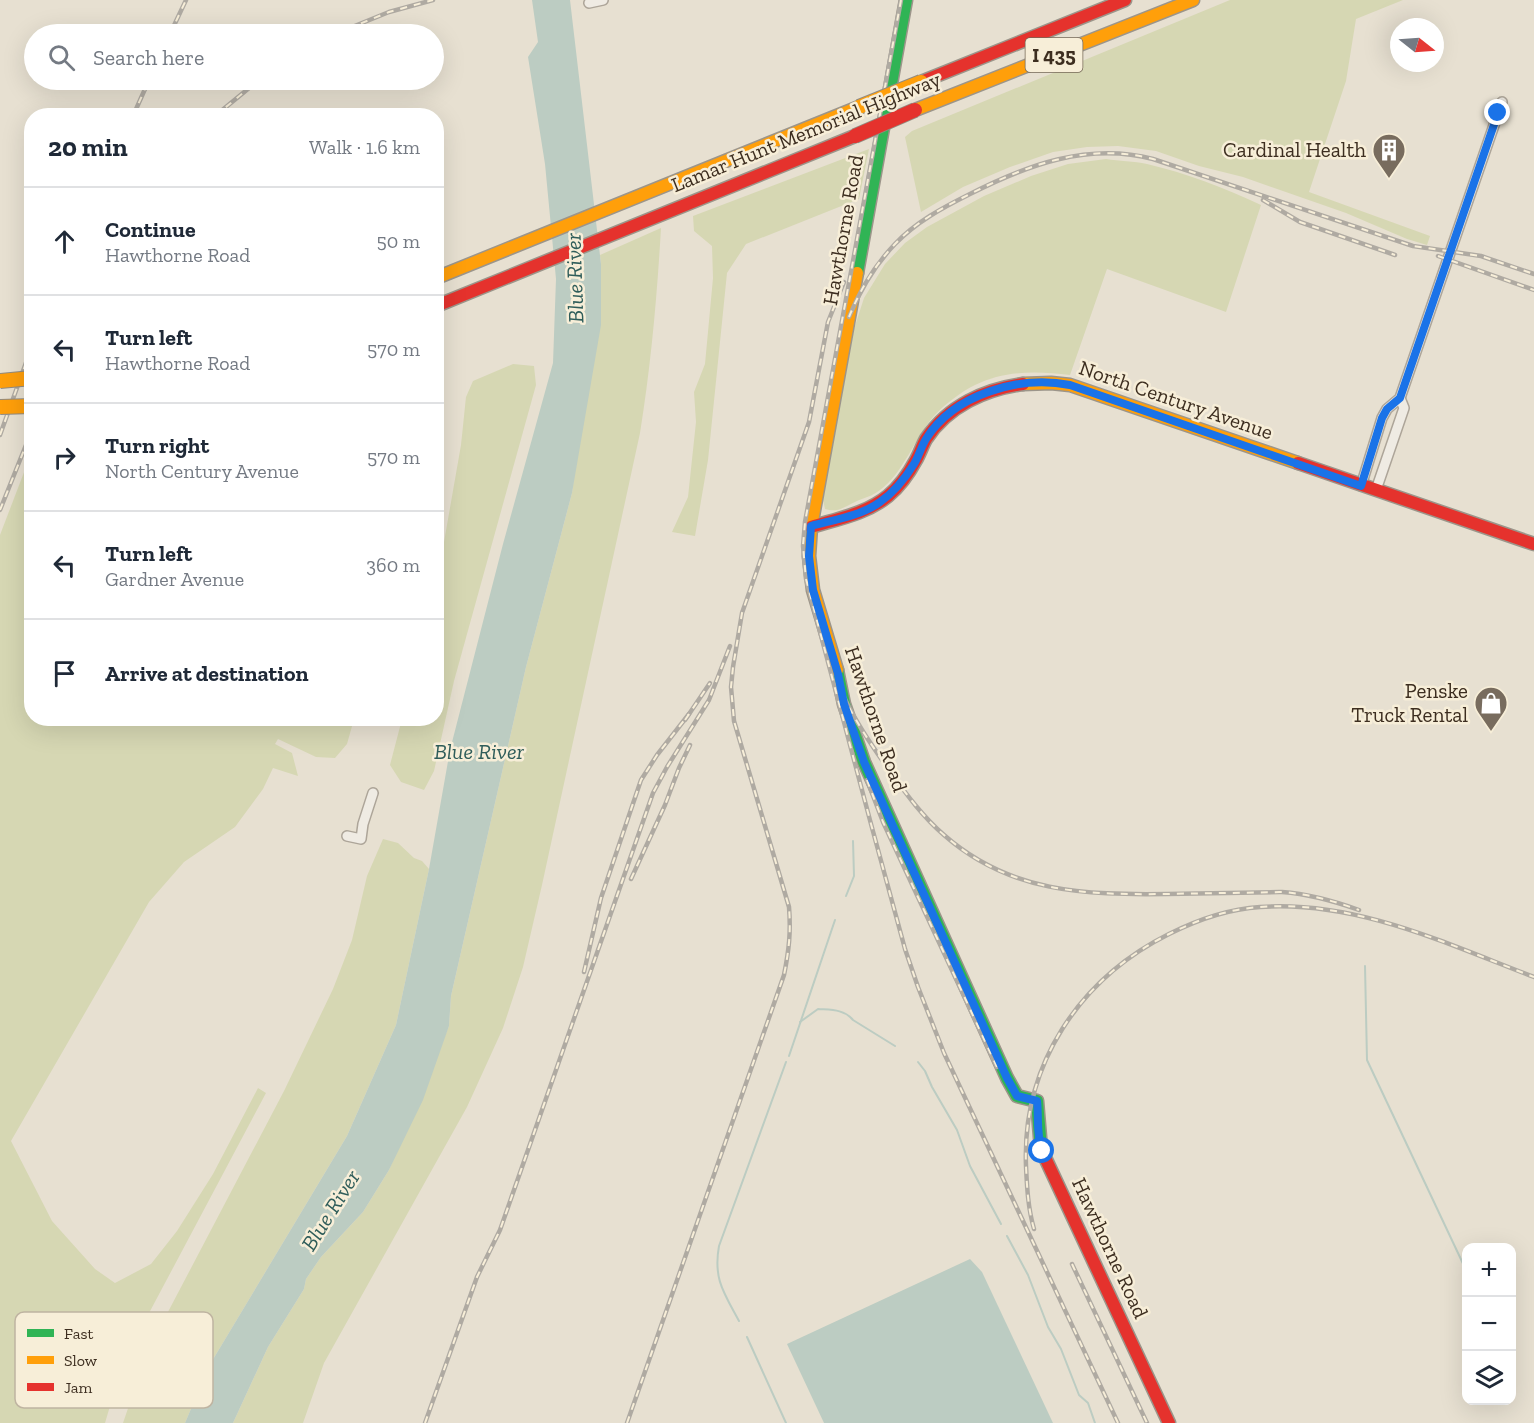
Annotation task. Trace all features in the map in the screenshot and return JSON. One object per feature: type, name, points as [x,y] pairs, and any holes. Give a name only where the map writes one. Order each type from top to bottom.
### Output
[{"type":"main road","name":"Hawthorne Road","points":[[906,0],[811,526],[809,556],[813,590],[838,674],[844,704],[864,762],[1007,1078],[1017,1096],[1037,1101],[1037,1135],[1042,1151],[1169,1423]]},
{"type":"main road","name":"Lamar Hunt Memorial Highway","points":[[444,276],[1125,0]]},
{"type":"main road","name":"Lamar Hunt Memorial Highway","points":[[444,303],[915,110],[1193,0]]},
{"type":"main road","points":[[0,381],[24,379]]},
{"type":"main road","name":"North Century Avenue","points":[[811,526],[832,521],[878,504],[890,494],[914,465],[926,438],[962,405],[984,394],[1023,383],[1056,382],[1534,544]]},
{"type":"main road","points":[[0,407],[24,406]]},
{"type":"street","points":[[589,3],[603,0]]},
{"type":"street","points":[[1361,486],[1382,418],[1387,409],[1400,398],[1502,102]]},
{"type":"street","points":[[1376,490],[1404,408],[1400,398]]},
{"type":"street","points":[[347,836],[361,839],[363,824],[373,793]]},
{"type":"green space","points":[[1230,0],[1403,0],[1356,19],[1346,81],[1309,192],[1430,236],[1427,245],[1346,213],[1243,177],[1199,166],[1156,151],[1118,146],[1087,147],[1053,152],[963,187],[921,212],[905,137],[912,131]]},
{"type":"green space","points":[[869,149],[859,199],[746,244],[727,273],[708,460],[695,536],[672,532],[688,497],[696,422],[694,392],[705,364],[713,278],[712,246],[694,231],[693,216]]},
{"type":"green space","points":[[1106,159],[1142,163],[1176,172],[1261,205],[1226,312],[1107,269],[1070,375],[1034,372],[1010,374],[986,380],[970,388],[934,416],[895,475],[880,490],[841,509],[825,509],[823,500],[854,329],[864,298],[885,264],[905,243],[927,227],[984,196],[1031,176],[1068,164]]},
{"type":"green space","points":[[661,228],[653,331],[640,433],[542,885],[523,967],[503,1028],[467,1107],[324,1363],[303,1423],[233,1423],[268,1347],[304,1289],[306,1279],[321,1257],[363,1212],[389,1170],[449,1026],[451,996],[526,667],[572,493],[601,264],[600,255]]},
{"type":"green space","points":[[513,364],[534,366],[536,385],[454,681],[444,726],[444,542],[461,445],[466,397],[473,381]]},
{"type":"green space","points":[[24,472],[24,726],[352,726],[347,744],[335,758],[316,757],[278,739],[275,744],[292,753],[298,776],[273,768],[263,789],[235,827],[184,862],[149,902],[11,1141],[52,1221],[95,1269],[115,1283],[151,1264],[177,1231],[213,1174],[258,1088],[266,1093],[150,1312],[15,1312],[15,1408],[109,1408],[105,1423],[0,1423],[0,535]]},
{"type":"green space","points":[[400,726],[444,726],[434,771],[424,790],[401,782],[390,765]]},
{"type":"green space","points":[[383,839],[398,843],[429,869],[396,1025],[347,1136],[213,1359],[213,1312],[168,1312],[284,1091],[333,989],[352,940],[367,876]]},
{"type":"green space","points":[[128,1408],[191,1408],[185,1423],[123,1423]]},
{"type":"water","name":"Blue River","points":[[532,0],[570,0],[601,264],[601,325],[572,493],[526,667],[451,996],[449,1026],[423,1100],[389,1170],[363,1212],[321,1257],[306,1279],[304,1289],[268,1347],[233,1423],[185,1423],[191,1408],[213,1408],[213,1359],[347,1136],[396,1025],[429,869],[450,750],[553,363],[556,279],[545,164],[528,57],[538,42]]},
{"type":"water","points":[[970,1259],[982,1272],[1053,1423],[824,1423],[787,1344]]},
{"type":"waterway","points":[[846,896],[854,876],[853,841]]},
{"type":"waterway","points":[[789,1056],[835,920]]},
{"type":"waterway","points":[[1365,966],[1367,1060],[1462,1262]]},
{"type":"waterway","points":[[800,1022],[818,1009],[837,1011],[846,1014],[895,1046]]},
{"type":"waterway","points":[[739,1321],[721,1285],[717,1268],[719,1246],[786,1062]]},
{"type":"waterway","points":[[918,1062],[957,1130],[970,1166],[1001,1224]]},
{"type":"waterway","points":[[1007,1236],[1028,1275],[1048,1327],[1061,1349],[1079,1395],[1088,1403],[1095,1423]]},
{"type":"waterway","points":[[747,1337],[786,1423]]},
{"type":"railway","points":[[175,24],[186,0]]},
{"type":"railway","points":[[360,24],[389,12],[433,0]]},
{"type":"railway","points":[[901,0],[805,522],[803,546],[806,579],[905,949],[918,987],[944,1053],[1118,1423]]},
{"type":"railway","points":[[137,108],[145,90]]},
{"type":"railway","points":[[225,108],[247,90]]},
{"type":"railway","points":[[849,317],[880,261],[903,236],[930,216],[992,183],[1036,166],[1058,159],[1105,153],[1129,154],[1153,159],[1413,246],[1481,256],[1534,274]]},
{"type":"railway","points":[[1263,200],[1300,222],[1395,255]]},
{"type":"railway","points":[[1438,256],[1534,290]]},
{"type":"railway","points":[[627,1423],[786,966],[790,933],[789,907],[734,721],[731,687],[742,613],[809,422],[828,322],[844,282]]},
{"type":"railway","points":[[0,435],[24,368]]},
{"type":"railway","points":[[0,510],[24,450]]},
{"type":"railway","points":[[425,1423],[477,1277],[500,1230],[653,793],[709,700],[730,646]]},
{"type":"railway","points":[[685,720],[710,683]]},
{"type":"railway","points":[[843,695],[871,744],[922,813],[944,835],[969,854],[995,869],[1050,887],[1078,891],[1137,894],[1282,892],[1321,898],[1359,910]]},
{"type":"railway","points":[[584,972],[601,898],[641,780],[689,714]]},
{"type":"railway","points":[[631,879],[690,745]]},
{"type":"railway","points":[[867,780],[883,822],[997,1067]]},
{"type":"railway","points":[[1034,1229],[1027,1182],[1027,1129],[1034,1093],[1046,1060],[1062,1029],[1083,1001],[1108,975],[1137,953],[1169,934],[1213,916],[1248,908],[1296,907],[1331,910],[1400,927],[1534,977]]},
{"type":"railway","points":[[1072,1264],[1147,1423]]},
{"type":"traffic: fast","points":[[857,273],[906,0]]},
{"type":"traffic: fast","points":[[837,670],[844,704],[864,762],[1007,1078],[1017,1096],[1037,1101],[1041,1149]]},
{"type":"traffic: slow","points":[[915,110],[1193,0]]},
{"type":"traffic: slow","points":[[859,107],[921,82]]},
{"type":"traffic: slow","points":[[444,275],[859,107]]},
{"type":"traffic: slow","points":[[837,670],[813,590],[809,556],[811,527],[857,273]]},
{"type":"traffic: slow","points":[[0,381],[24,379]]},
{"type":"traffic: slow","points":[[1023,384],[1070,385],[1298,463]]},
{"type":"traffic: slow","points":[[0,407],[24,406]]},
{"type":"traffic: jam","points":[[921,82],[1125,0]]},
{"type":"traffic: jam","points":[[855,136],[915,110]]},
{"type":"traffic: jam","points":[[444,303],[855,136]]},
{"type":"traffic: jam","points":[[811,527],[870,507],[892,492],[904,480],[935,427],[956,408],[981,395],[1023,384]]},
{"type":"traffic: jam","points":[[1298,463],[1534,544]]},
{"type":"traffic: jam","points":[[1041,1149],[1169,1423]]},
{"type":"place","name":"Cardinal Health","points":[[1389,179]]},
{"type":"place","name":"Penske Truck Rental","points":[[1491,732]]},
{"type":"route","points":[[1042,1151],[1037,1135],[1037,1101],[1017,1096],[1007,1078],[864,762],[844,704],[838,674],[813,590],[809,556],[811,526],[832,521],[878,504],[890,494],[914,465],[926,438],[950,414],[984,394],[1023,383],[1056,382],[1070,385],[1361,486],[1382,418],[1394,401],[1400,398],[1498,113]]}]
